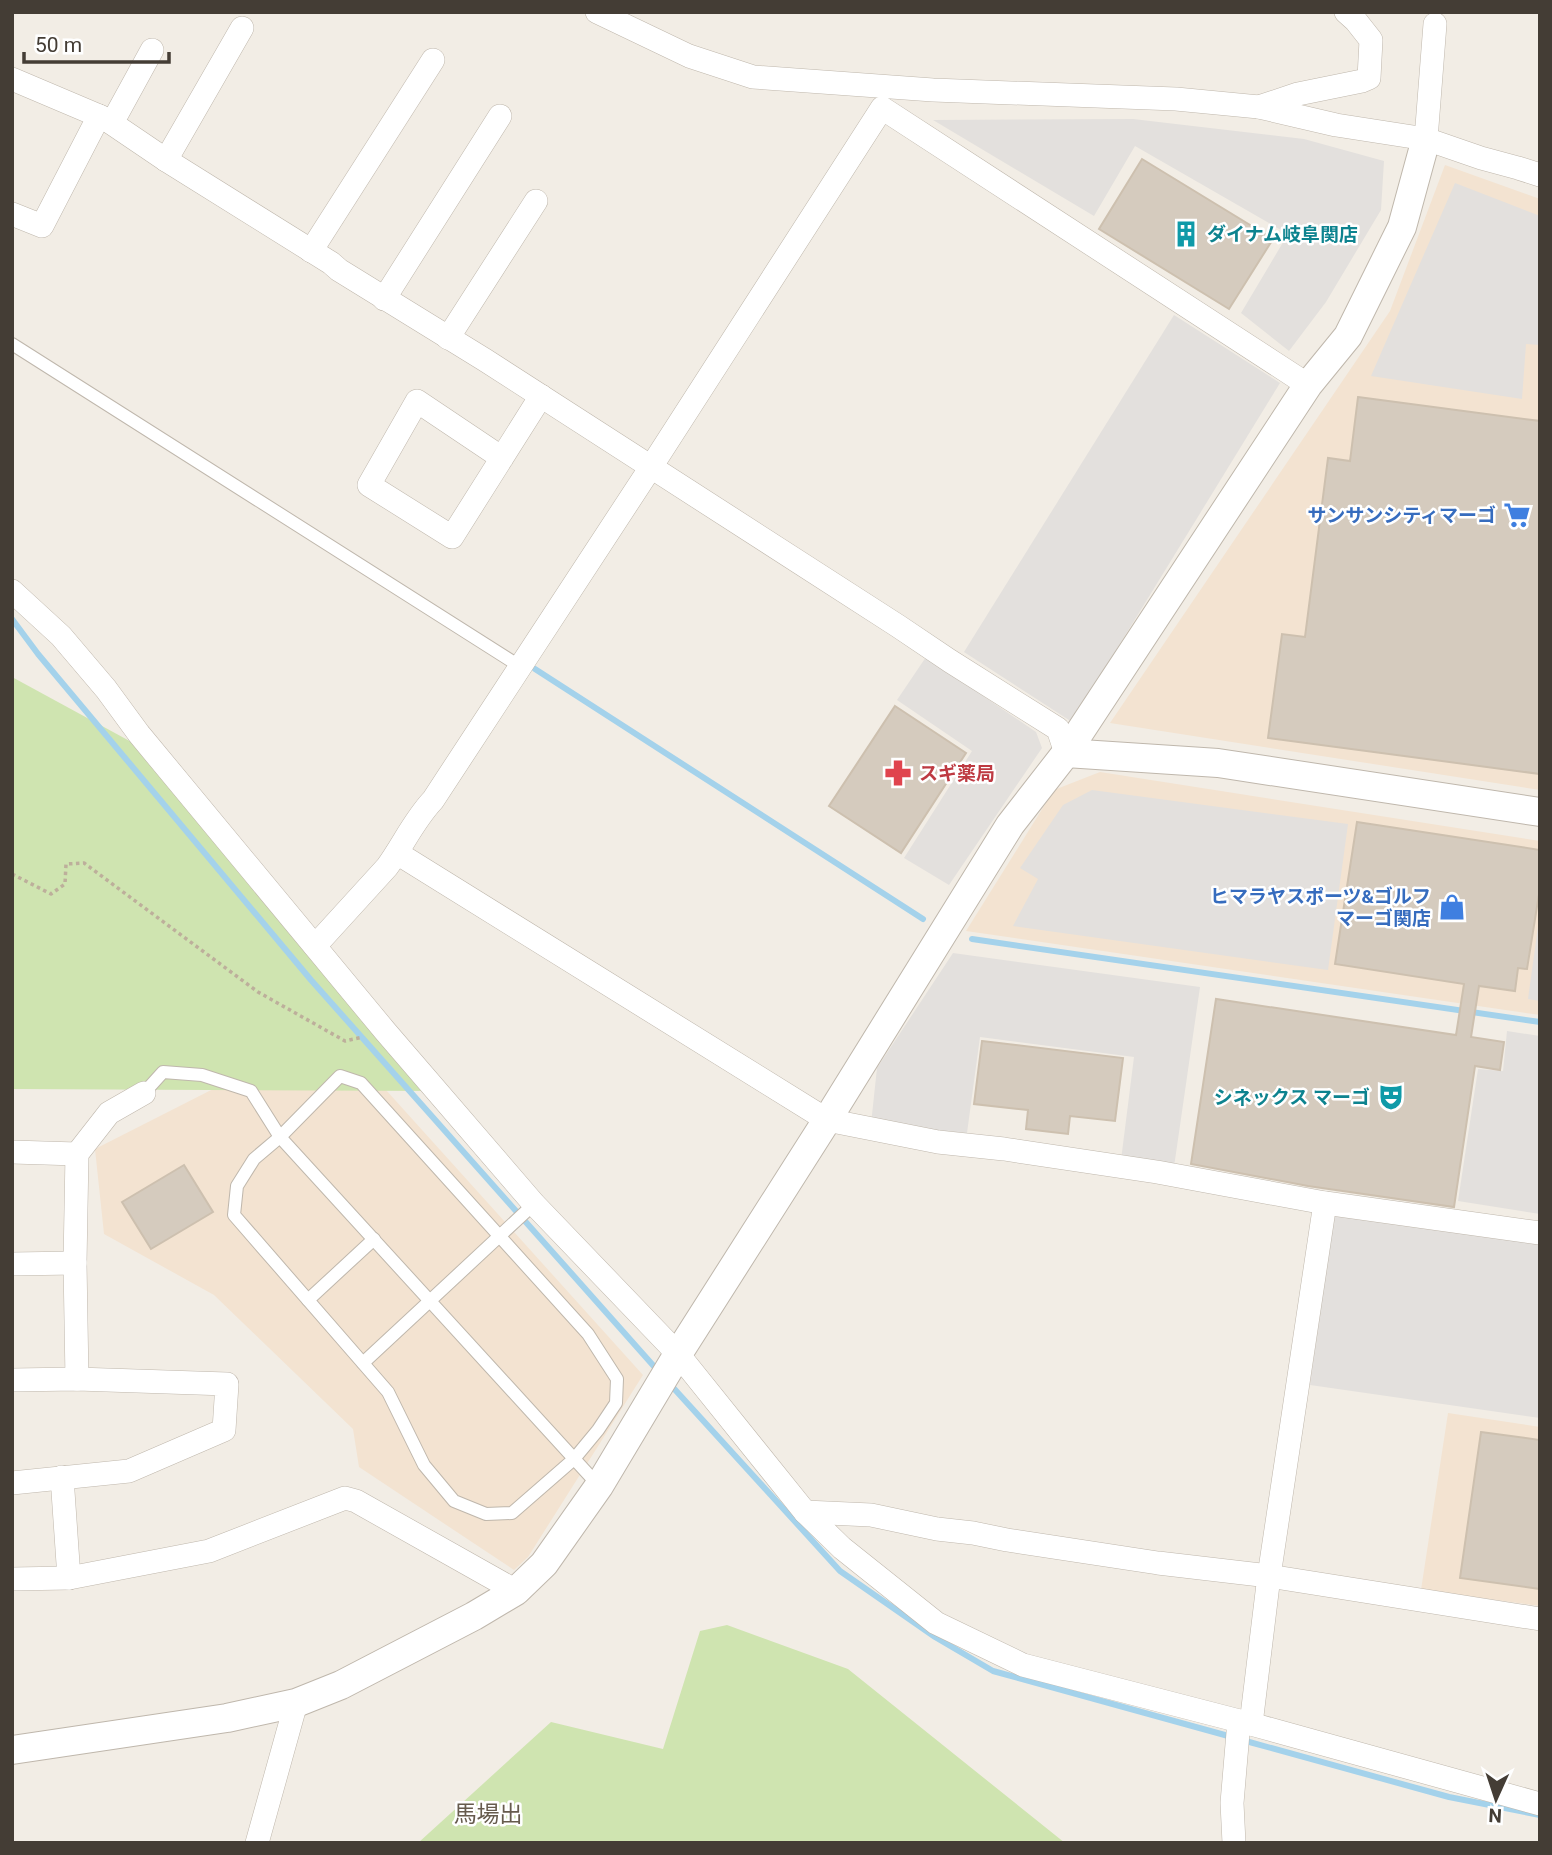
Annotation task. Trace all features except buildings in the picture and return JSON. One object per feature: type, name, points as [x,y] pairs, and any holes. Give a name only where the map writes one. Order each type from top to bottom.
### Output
[{"type":"street","points":[[597,12],[689,56],[753,78],[933,90],[1176,99],[1259,107],[1336,125],[1426,139],[1540,175]]},
{"type":"street","points":[[1259,107],[1298,94],[1369,78],[1371,40],[1346,12]]},
{"type":"street","points":[[12,1750],[227,1718],[296,1703],[341,1685],[474,1616],[516,1591],[544,1564],[599,1486],[678,1354],[1010,825],[1066,753],[1308,384],[1348,336],[1402,227],[1426,139],[1435,23]]},
{"type":"street","points":[[166,160],[242,28]]},
{"type":"street","points":[[12,214],[42,226],[105,119],[152,50]]},
{"type":"street","points":[[312,251],[433,60]]},
{"type":"street","points":[[12,79],[105,119],[384,299],[485,360],[1058,729],[1066,753]]},
{"type":"street","points":[[315,946],[387,867],[433,800],[882,108],[1308,384]]},
{"type":"street","points":[[384,299],[500,116]]},
{"type":"street","points":[[447,338],[536,201]]},
{"type":"street","points":[[502,458],[417,401],[369,485],[452,537],[502,458],[541,396]]},
{"type":"street","points":[[12,591],[61,636],[385,1031],[534,1204],[678,1354],[805,1512],[842,1548],[916,1608],[936,1623],[1023,1665],[1245,1722],[1540,1804]]},
{"type":"street","points":[[1066,753],[1218,763],[1540,812]]},
{"type":"street","points":[[397,853],[827,1120],[938,1142],[1157,1172],[1325,1203],[1540,1233]]},
{"type":"street","points":[[77,1379],[75,1264],[78,1154],[108,1113],[144,1093]]},
{"type":"street","points":[[12,1152],[78,1154]]},
{"type":"street","points":[[1234,1843],[1232,1803],[1325,1203]]},
{"type":"street","points":[[12,1264],[75,1264]]},
{"type":"street","points":[[12,1380],[77,1379],[227,1384],[224,1430],[129,1471],[12,1483]]},
{"type":"street","points":[[62,1477],[69,1578]]},
{"type":"street","points":[[12,1579],[69,1578],[209,1551],[345,1498],[356,1501],[516,1591]]},
{"type":"street","points":[[805,1512],[871,1515],[937,1530],[973,1533],[1158,1563],[1269,1576],[1540,1619]]},
{"type":"street","points":[[257,1843],[296,1703]]},
{"type":"lane","points":[[12,344],[521,667]]},
{"type":"lane","points":[[144,1093],[163,1072],[202,1075],[251,1091],[280,1137],[599,1486]]},
{"type":"lane","points":[[340,1076],[361,1083],[588,1334],[617,1379],[616,1403],[598,1430],[574,1459],[512,1513],[486,1514],[454,1501],[424,1465],[388,1392],[234,1214],[237,1186],[254,1159],[280,1137],[340,1076]]},
{"type":"lane","points":[[363,1363],[534,1204]]},
{"type":"lane","points":[[308,1300],[374,1239]]},
{"type":"path","points":[[12,874],[51,894],[65,884],[66,864],[84,863],[258,992],[345,1041],[385,1031]]},
{"type":"shaded area","points":[[1133,119],[1304,139],[1384,161],[1381,210],[1326,302],[1289,351],[1241,313],[1288,234],[1135,146],[1094,216],[933,120]]},
{"type":"shaded area","points":[[1445,165],[1540,199],[1540,790],[1110,723],[1390,311]]},
{"type":"shaded area","points":[[1455,183],[1540,216],[1540,345],[1526,344],[1522,399],[1371,376]]},
{"type":"shaded area","points":[[1174,315],[1280,383],[1072,722],[964,652]]},
{"type":"shaded area","points":[[926,657],[1036,732],[1042,748],[949,885],[904,858],[972,751],[897,700]]},
{"type":"shaded area","points":[[1100,772],[1540,841],[1540,1015],[966,931],[1054,790]]},
{"type":"shaded area","points":[[1092,790],[1348,824],[1328,970],[1013,926],[1038,879],[1020,868],[1063,805]]},
{"type":"shaded area","points":[[1540,912],[1540,1001],[1528,999]]},
{"type":"shaded area","points":[[953,953],[1200,987],[1174,1167],[1121,1160],[1134,1057],[980,1037],[967,1133],[871,1124],[877,1068]]},
{"type":"shaded area","points":[[331,1029],[643,1375],[528,1557],[514,1570],[359,1467],[353,1429],[214,1295],[104,1234],[95,1149]]},
{"type":"shaded area","points":[[1507,1031],[1540,1036],[1540,1214],[1458,1201],[1478,1069],[1503,1071]]},
{"type":"shaded area","points":[[1334,1212],[1540,1244],[1540,1418],[1310,1385]]},
{"type":"shaded area","points":[[1448,1413],[1540,1427],[1540,1606],[1421,1590]]},
{"type":"green space","points":[[12,677],[159,757],[437,1091],[12,1089]]},
{"type":"green space","points":[[727,1625],[848,1669],[1065,1843],[418,1843],[551,1722],[663,1749],[700,1631]]},
{"type":"waterway","points":[[12,619],[38,654],[311,980],[659,1372]]},
{"type":"waterway","points":[[535,669],[923,919]]},
{"type":"waterway","points":[[972,939],[1540,1022]]},
{"type":"waterway","points":[[668,1382],[840,1571],[935,1637],[993,1671],[1232,1737]]},
{"type":"waterway","points":[[1242,1740],[1449,1797],[1540,1815]]},
{"type":"place","name":"ダイナム岐阜関店","points":[[1186,234]]},
{"type":"place","name":"サンサンシティマーゴ","points":[[1517,515]]},
{"type":"place","name":"スギ薬局","points":[[898,773]]},
{"type":"place","name":"ヒマラヤスポーツ&ゴルフ マーゴ関店","points":[[1452,907]]},
{"type":"place","name":"シネックス マーゴ","points":[[1391,1097]]},
{"type":"district","name":"馬場出","points":[[488,1814]]}]
